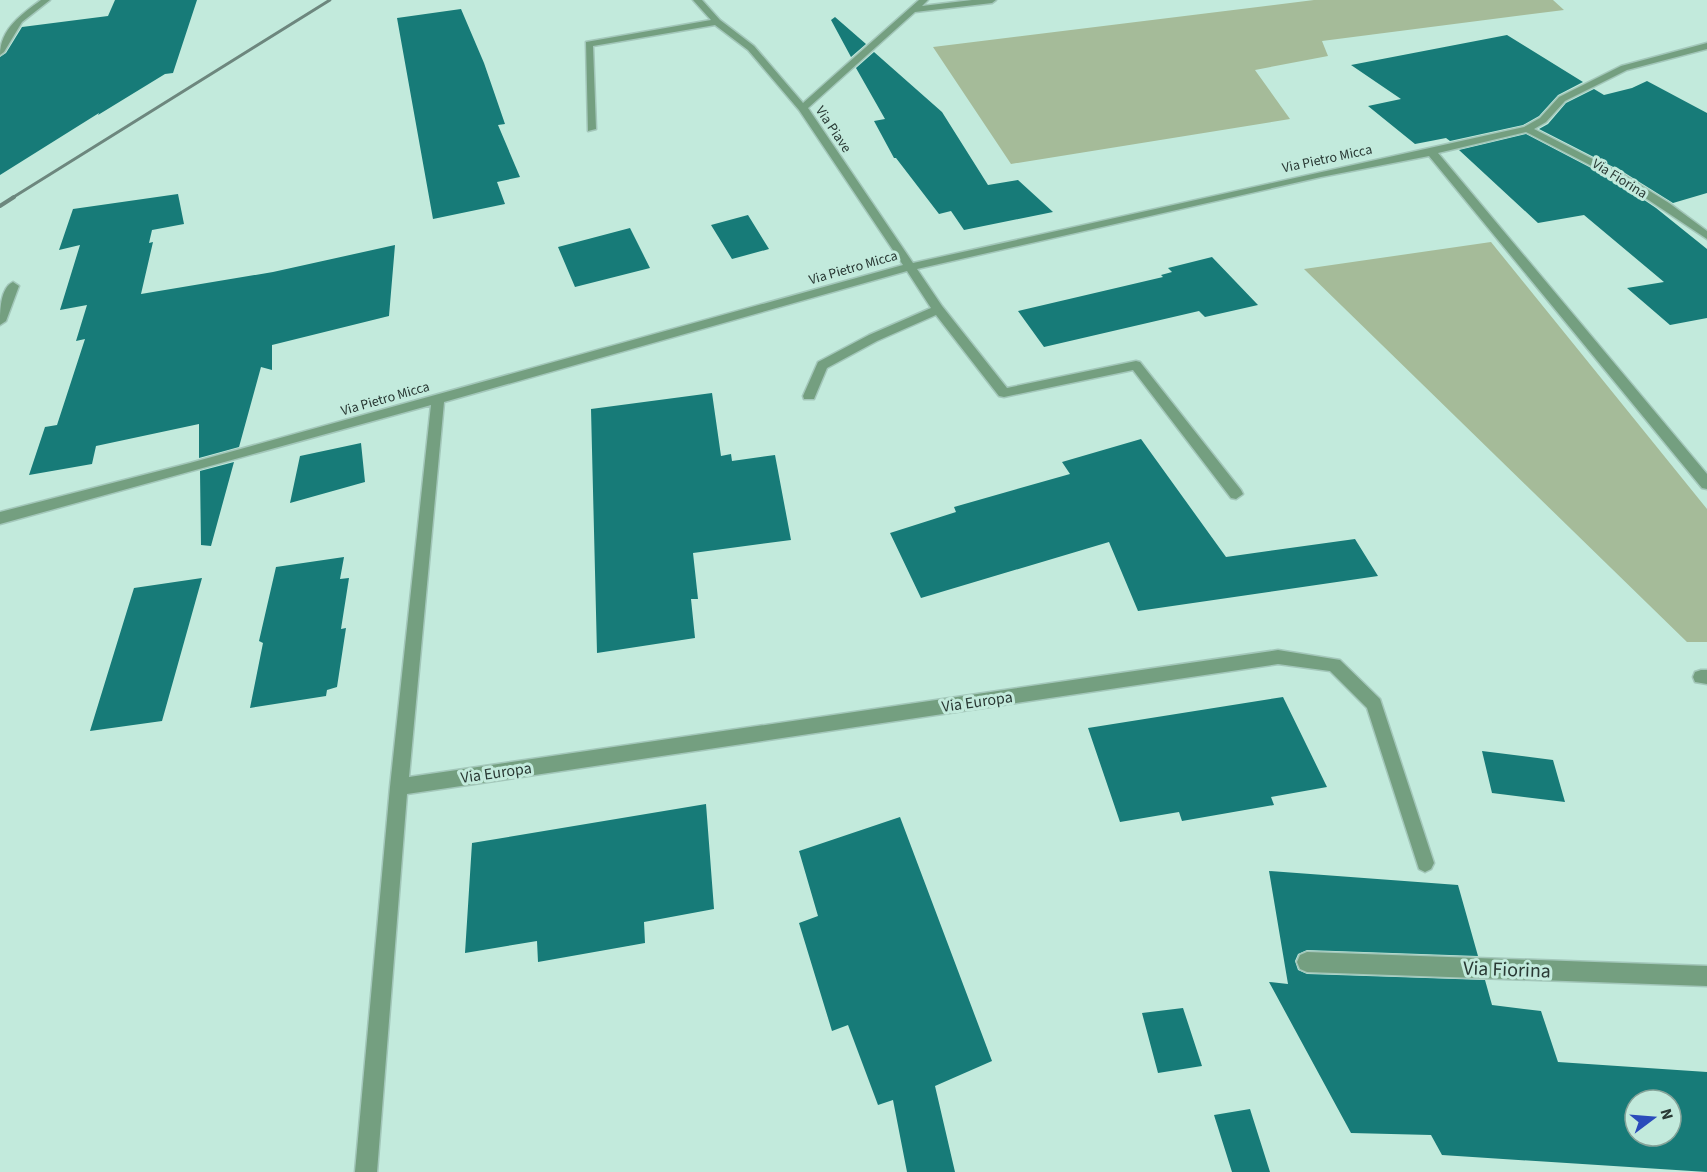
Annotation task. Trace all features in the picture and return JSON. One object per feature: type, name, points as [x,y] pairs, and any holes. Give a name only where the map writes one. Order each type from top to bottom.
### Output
[{"type":"street","points":[[0,52],[19,20],[46,0]]},
{"type":"street","name":"Via Piave","points":[[697,0],[717,22],[751,48],[803,108],[938,309],[1004,393],[1136,365],[1236,494]]},
{"type":"street","points":[[803,108],[924,0]]},
{"type":"street","points":[[913,10],[992,0]]},
{"type":"street","points":[[591,129],[589,44],[717,22]]},
{"type":"street","name":"Via Pietro Micca","points":[[0,518],[909,267],[1527,129],[1543,120],[1562,99],[1624,68],[1707,46]]},
{"type":"street","name":"Via Fiorina","points":[[1527,129],[1587,158],[1632,184],[1707,236]]},
{"type":"street","points":[[1431,152],[1707,484]]},
{"type":"street","points":[[0,321],[13,286]]},
{"type":"street","points":[[809,396],[822,365],[873,338],[938,309]]},
{"type":"street","points":[[366,1172],[399,787],[438,398]]},
{"type":"street","name":"Via Europa","points":[[399,787],[1278,657],[1334,665],[1374,705],[1425,863]]},
{"type":"street","name":"Via Fiorina","points":[[1307,962],[1707,976]]},
{"type":"green space","points":[[1314,0],[1553,0],[1564,10],[1322,41],[1328,56],[1255,70],[1290,119],[1011,164],[933,47]]},
{"type":"green space","points":[[1491,242],[1707,509],[1707,642],[1687,642],[1304,269]]},
{"type":"building","points":[[115,0],[197,0],[173,73],[165,74],[0,175],[0,57],[6,53],[22,27],[108,16]]},
{"type":"building","points":[[461,9],[484,63],[505,124],[498,125],[520,177],[497,182],[505,204],[433,219],[397,18]]},
{"type":"building","points":[[835,17],[866,44],[851,57],[831,20]]},
{"type":"building","points":[[1507,35],[1583,82],[1558,95],[1539,116],[1523,125],[1450,141],[1446,138],[1415,144],[1368,106],[1401,99],[1351,65]]},
{"type":"building","points":[[874,52],[942,112],[988,185],[1018,180],[1053,212],[964,230],[951,211],[939,214],[894,158],[874,121],[885,119],[856,68]]},
{"type":"building","points":[[1647,81],[1707,113],[1707,193],[1673,203],[1625,173],[1539,129],[1548,124],[1566,103],[1594,89],[1604,95],[1632,88]]},
{"type":"building","points":[[1526,134],[1616,181],[1656,208],[1707,249],[1707,318],[1670,325],[1627,288],[1664,282],[1584,215],[1538,223],[1459,150]]},
{"type":"building","points":[[178,194],[184,224],[152,230],[149,243],[153,242],[141,294],[273,272],[395,245],[389,316],[272,345],[272,370],[261,367],[239,447],[199,458],[199,424],[96,446],[92,464],[29,475],[45,427],[57,425],[85,339],[76,341],[87,305],[60,310],[80,245],[59,250],[73,209]]},
{"type":"building","points":[[748,215],[769,249],[732,259],[711,225]]},
{"type":"building","points":[[630,228],[650,268],[575,287],[558,247]]},
{"type":"building","points":[[1212,257],[1258,305],[1205,317],[1199,311],[1044,347],[1018,311],[1163,277],[1161,275],[1172,272],[1168,268]]},
{"type":"building","points":[[712,393],[721,456],[731,454],[732,461],[775,455],[791,540],[693,553],[698,599],[691,599],[695,638],[597,653],[591,409]]},
{"type":"building","points":[[1141,439],[1226,557],[1355,539],[1378,576],[1138,611],[1109,542],[921,598],[890,533],[956,512],[954,507],[1070,474],[1062,462]]},
{"type":"building","points":[[361,443],[365,482],[290,503],[300,456]]},
{"type":"building","points":[[234,462],[211,546],[201,545],[200,471]]},
{"type":"building","points":[[344,557],[340,579],[349,578],[341,629],[346,628],[337,687],[327,690],[326,696],[250,708],[263,643],[259,641],[276,567]]},
{"type":"building","points":[[202,578],[162,721],[90,731],[134,588]]},
{"type":"building","points":[[1283,697],[1327,787],[1271,797],[1274,805],[1182,821],[1179,812],[1120,822],[1088,728]]},
{"type":"building","points":[[1482,751],[1553,760],[1565,802],[1492,793]]},
{"type":"building","points":[[706,804],[714,909],[644,922],[645,943],[538,962],[537,941],[465,953],[472,843]]},
{"type":"building","points":[[900,817],[992,1061],[935,1086],[955,1172],[907,1172],[893,1100],[878,1105],[848,1025],[832,1031],[799,923],[818,916],[799,851]]},
{"type":"building","points":[[1269,871],[1458,885],[1478,956],[1307,950],[1298,954],[1295,961],[1298,970],[1307,974],[1485,980],[1492,1005],[1541,1011],[1558,1062],[1707,1072],[1707,1172],[1442,1155],[1431,1135],[1351,1133],[1269,982],[1288,984]]},
{"type":"building","points":[[1183,1008],[1202,1066],[1158,1073],[1142,1013]]},
{"type":"building","points":[[1250,1109],[1270,1172],[1232,1172],[1214,1115]]},
{"type":"railway","points":[[12,198],[330,0]]},
{"type":"railway","points":[[0,206],[14,197]]}]
